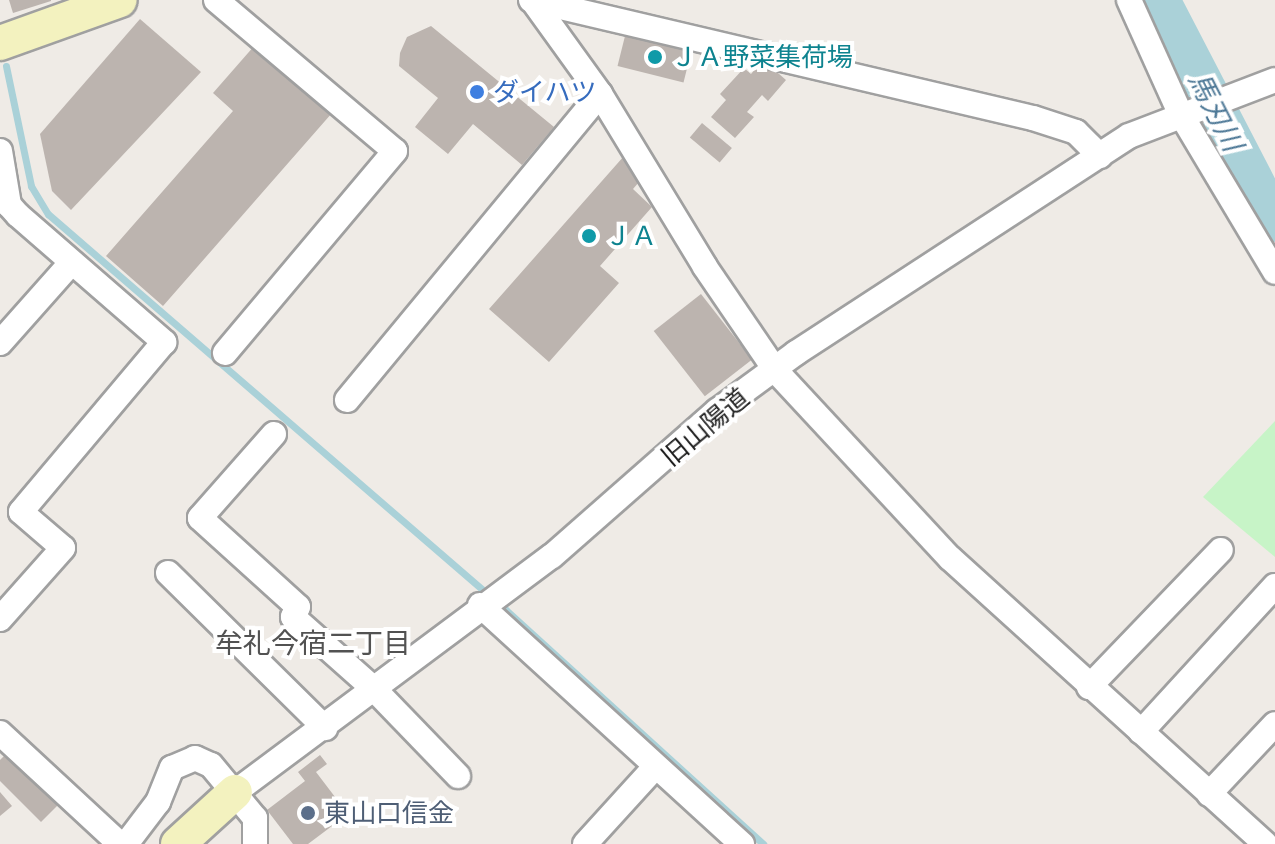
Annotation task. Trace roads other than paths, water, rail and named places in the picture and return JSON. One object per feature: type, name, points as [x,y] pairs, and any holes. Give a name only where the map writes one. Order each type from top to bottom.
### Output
[{"type":"street","points":[[0,43],[120,0]]},
{"type":"street","points":[[216,0],[395,151],[225,353]]},
{"type":"street","points":[[532,0],[600,94],[705,267],[776,371],[950,558],[1265,844]]},
{"type":"street","points":[[532,0],[1033,118],[1076,132],[1100,156]]},
{"type":"street","points":[[1129,0],[1185,111],[1275,272]]},
{"type":"street","name":"旧山陽道","points":[[178,844],[235,792],[325,728],[480,605],[552,556],[717,411],[965,239],[1100,156],[1185,111],[1275,80]]},
{"type":"street","points":[[347,400],[600,94]]},
{"type":"street","points":[[0,151],[9,205],[164,342],[21,512],[63,548],[0,619]]},
{"type":"street","points":[[0,343],[72,262]]},
{"type":"street","points":[[274,434],[200,518],[298,607],[293,617],[374,689],[458,776]]},
{"type":"street","points":[[1089,687],[1221,550]]},
{"type":"street","points":[[168,573],[325,728]]},
{"type":"street","points":[[1141,732],[1275,586]]},
{"type":"street","points":[[480,605],[742,844]]},
{"type":"street","points":[[1209,794],[1275,724]]},
{"type":"street","points":[[0,733],[123,844],[158,802],[172,768],[183,760],[211,765],[255,818],[255,844]]},
{"type":"street","points":[[585,844],[656,766]]},
{"type":"waterway","name":"馬刃川","points":[[1160,0],[1275,222]]},
{"type":"waterway","points":[[6,66],[31,186],[48,214],[506,610],[763,844]]},
{"type":"place","name":"ＪＡ野菜集荷場","points":[[655,57]]},
{"type":"place","name":"ダイハツ","points":[[477,92]]},
{"type":"place","name":"ＪＡ","points":[[589,236]]},
{"type":"place","name":"東山口信金","points":[[308,813]]},
{"type":"district","name":"牟礼今宿二丁目","points":[[313,642]]}]
